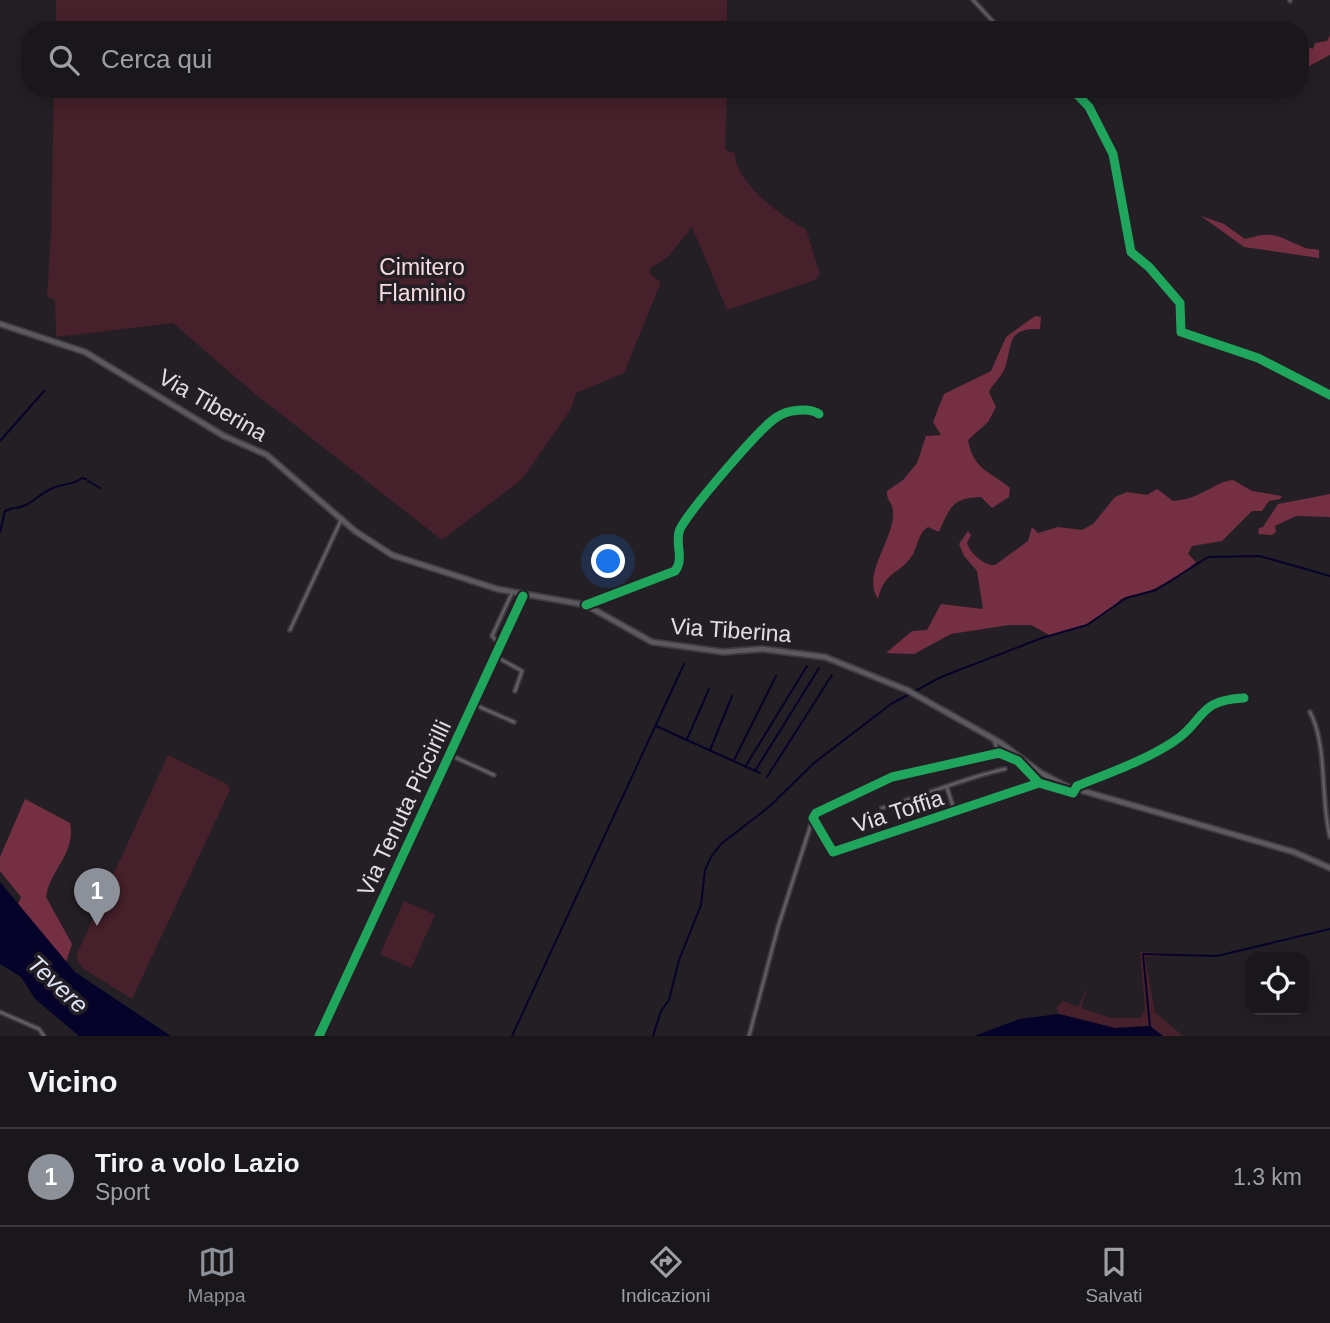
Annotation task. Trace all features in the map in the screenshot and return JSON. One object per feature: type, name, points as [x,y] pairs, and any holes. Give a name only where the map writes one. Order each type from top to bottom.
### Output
[{"type":"main road","name":"Via Tiberina","points":[[0,324],[69,345],[128,376],[224,436],[279,463],[342,518],[392,555],[523,596],[586,605],[652,642],[723,652],[748,649],[807,653],[853,667],[907,690],[992,738],[1041,773],[1075,789],[1303,855],[1330,867]]},
{"type":"street","points":[[973,0],[993,21]]},
{"type":"street","points":[[1080,98],[1089,107],[1113,154],[1131,252],[1149,267],[1180,303],[1181,332],[1258,358],[1330,395]]},
{"type":"street","points":[[586,605],[675,571],[679,563],[680,529],[741,453],[778,416],[807,410],[819,414]]},
{"type":"street","points":[[290,630],[342,518]]},
{"type":"street","points":[[500,645],[492,636],[512,593]]},
{"type":"street","name":"Via Tenuta Piccirilli","points":[[319,1036],[523,596]]},
{"type":"street","points":[[495,656],[523,671],[515,691]]},
{"type":"street","points":[[999,745],[995,753],[1006,753],[1018,761],[1039,783],[1072,793],[1075,789],[1172,743],[1207,707],[1230,698],[1244,698]]},
{"type":"street","points":[[473,704],[514,722]]},
{"type":"street","points":[[1310,712],[1317,729],[1324,813],[1330,837]]},
{"type":"street","name":"Via Toffia","points":[[995,753],[887,779],[838,805],[816,813],[813,818],[833,852],[1039,783]]},
{"type":"street","points":[[450,755],[494,775]]},
{"type":"street","points":[[882,808],[947,788],[968,777],[1005,769]]},
{"type":"street","points":[[947,788],[956,812]]},
{"type":"street","points":[[749,1036],[778,927],[813,818]]},
{"type":"street","points":[[0,1012],[39,1029],[44,1036]]},
{"type":"green space","points":[[56,0],[727,0],[727,21],[56,21]]},
{"type":"green space","name":"Cimitero Flaminio","points":[[54,98],[727,98],[725,150],[735,153],[742,175],[761,197],[806,229],[820,274],[815,280],[727,310],[692,227],[667,258],[650,268],[650,274],[661,282],[624,373],[576,393],[571,409],[522,479],[442,540],[255,394],[173,323],[56,337],[55,300],[47,297]]},
{"type":"green space","points":[[168,755],[227,784],[230,790],[132,999],[82,968],[76,956]]},
{"type":"green space","points":[[404,901],[435,915],[411,968],[380,954]]},
{"type":"green space","points":[[1140,952],[1183,954],[1145,957],[1155,1012],[1183,1036],[1163,1036],[1150,1026],[1115,1028],[1059,1014],[1056,1008],[1063,1001],[1078,1007],[1088,985],[1081,1008],[1111,1018],[1141,1018],[1145,1010]]},
{"type":"shaded area","points":[[1330,35],[1330,55],[1309,66],[1309,47],[1313,49],[1315,43],[1327,41]]},
{"type":"shaded area","points":[[1201,216],[1224,224],[1245,239],[1275,235],[1305,248],[1319,250],[1319,258],[1244,247]]},
{"type":"shaded area","points":[[1035,316],[1041,317],[1040,329],[1029,329],[1016,334],[1005,368],[989,392],[996,407],[988,422],[968,440],[978,464],[1010,488],[1009,497],[992,508],[981,497],[958,502],[946,516],[939,532],[928,527],[922,533],[912,556],[885,582],[878,599],[873,579],[892,522],[893,509],[887,491],[903,480],[917,463],[926,436],[941,435],[933,422],[944,394],[991,371],[1006,337]]},
{"type":"shaded area","points":[[1233,480],[1252,491],[1282,496],[1269,501],[1262,511],[1252,511],[1222,541],[1192,546],[1188,554],[1196,562],[1182,574],[1150,591],[1121,599],[1109,611],[1080,628],[1051,636],[1031,625],[1009,625],[951,634],[914,654],[886,653],[912,631],[927,630],[941,604],[983,609],[977,571],[964,556],[959,544],[968,531],[971,535],[967,543],[971,551],[982,561],[995,565],[1028,541],[1032,527],[1038,533],[1058,527],[1082,530],[1093,524],[1115,497],[1127,492],[1147,495],[1157,489],[1173,501],[1182,500]]},
{"type":"shaded area","points":[[1330,494],[1330,517],[1296,516],[1275,526],[1276,532],[1272,535],[1258,534],[1259,528],[1263,527],[1278,504]]},
{"type":"shaded area","points":[[25,799],[70,823],[69,844],[48,887],[46,897],[72,944],[66,962],[17,906],[21,897],[0,871],[0,857]]},
{"type":"water","name":"Tevere","points":[[0,882],[75,972],[171,1036],[79,1036],[35,999],[21,977],[0,964]]},
{"type":"water","points":[[1059,1014],[1115,1028],[1150,1026],[1163,1036],[974,1036],[1019,1019]]},
{"type":"waterway","points":[[0,441],[44,391]]},
{"type":"waterway","points":[[16,508],[55,487],[86,479]]},
{"type":"waterway","points":[[88,481],[100,488]]},
{"type":"waterway","points":[[0,532],[5,511],[14,508]]},
{"type":"waterway","points":[[653,1036],[661,1011],[669,1000],[679,960],[701,905],[705,870],[711,857],[721,844],[770,806],[814,763],[891,704],[941,677],[1042,638],[1087,625],[1126,598],[1156,590],[1208,557],[1260,556],[1330,576]]},
{"type":"waterway","points":[[512,1036],[684,664]]},
{"type":"waterway","points":[[745,767],[807,666]]},
{"type":"waterway","points":[[755,771],[819,668]]},
{"type":"waterway","points":[[767,777],[832,675]]},
{"type":"waterway","points":[[734,760],[776,676]]},
{"type":"waterway","points":[[687,739],[709,689]]},
{"type":"waterway","points":[[710,750],[732,696]]},
{"type":"waterway","points":[[656,726],[760,773]]},
{"type":"waterway","points":[[1150,1027],[1143,954],[1217,956],[1330,929]]},
{"type":"cycle path","points":[[1080,98],[1089,107],[1113,154],[1131,252],[1149,267],[1180,303],[1181,332],[1258,358],[1330,395]]},
{"type":"cycle path","points":[[586,605],[675,571],[679,561],[680,529],[741,452],[768,424],[781,415],[804,410],[819,414]]},
{"type":"cycle path","points":[[319,1036],[523,596]]},
{"type":"cycle path","points":[[1039,783],[833,852],[813,818],[816,813],[892,777],[999,753],[1018,761],[1039,783],[1073,793],[1077,786],[1162,749],[1217,703],[1244,698]]},
{"type":"place","name":"Tiro a volo Lazio","points":[[97,926]]}]
